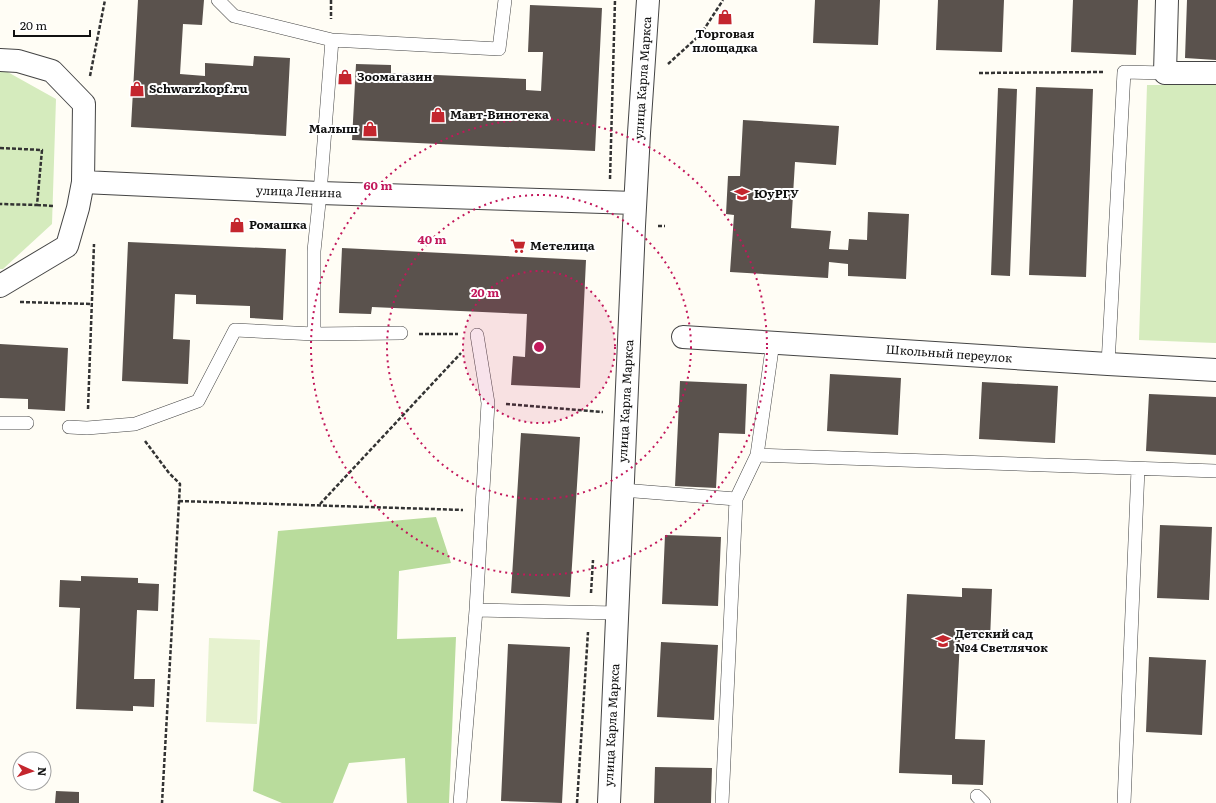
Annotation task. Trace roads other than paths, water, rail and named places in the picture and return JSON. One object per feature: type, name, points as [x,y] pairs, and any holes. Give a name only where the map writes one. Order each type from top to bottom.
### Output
[{"type":"street","name":"улица Карла Маркса","points":[[609,803],[635,203],[648,0]]},
{"type":"street","points":[[1167,0],[1165,73],[1216,73]]},
{"type":"street","points":[[0,60],[18,61],[52,71],[84,104],[82,182],[78,208],[67,246],[0,286]]},
{"type":"street","name":"улица Ленина","points":[[82,182],[320,193],[635,203]]},
{"type":"street","name":"Школьный переулок","points":[[683,337],[1216,370]]},
{"type":"lane","points":[[218,0],[234,16],[332,40],[499,49],[506,0]]},
{"type":"lane","points":[[314,334],[314,251],[332,40]]},
{"type":"lane","points":[[1108,364],[1124,72],[1165,73]]},
{"type":"lane","points":[[69,427],[87,428],[135,424],[198,401],[235,330],[314,334],[401,333]]},
{"type":"lane","points":[[460,803],[476,610],[488,403],[477,335]]},
{"type":"lane","points":[[722,803],[736,498],[757,455],[773,342]]},
{"type":"lane","points":[[0,423],[27,423]]},
{"type":"lane","points":[[757,455],[1216,472]]},
{"type":"lane","points":[[1124,803],[1138,469]]},
{"type":"lane","points":[[622,490],[736,498]]},
{"type":"lane","points":[[476,610],[617,613]]},
{"type":"place","name":"Торговая площадка","points":[[725,17]]},
{"type":"place","name":"Зоомагазин","points":[[345,77]]},
{"type":"place","name":"Schwarzkopf.ru","points":[[137,89]]},
{"type":"place","name":"Мавт-Винотека","points":[[438,115]]},
{"type":"place","name":"Малыш","points":[[370,129]]},
{"type":"place","name":"ЮуРГУ","points":[[742,194]]},
{"type":"place","name":"Ромашка","points":[[237,225]]},
{"type":"place","name":"Метелица","points":[[518,246]]},
{"type":"place","name":"Детский сад №4 Светлячок","points":[[943,641]]}]
